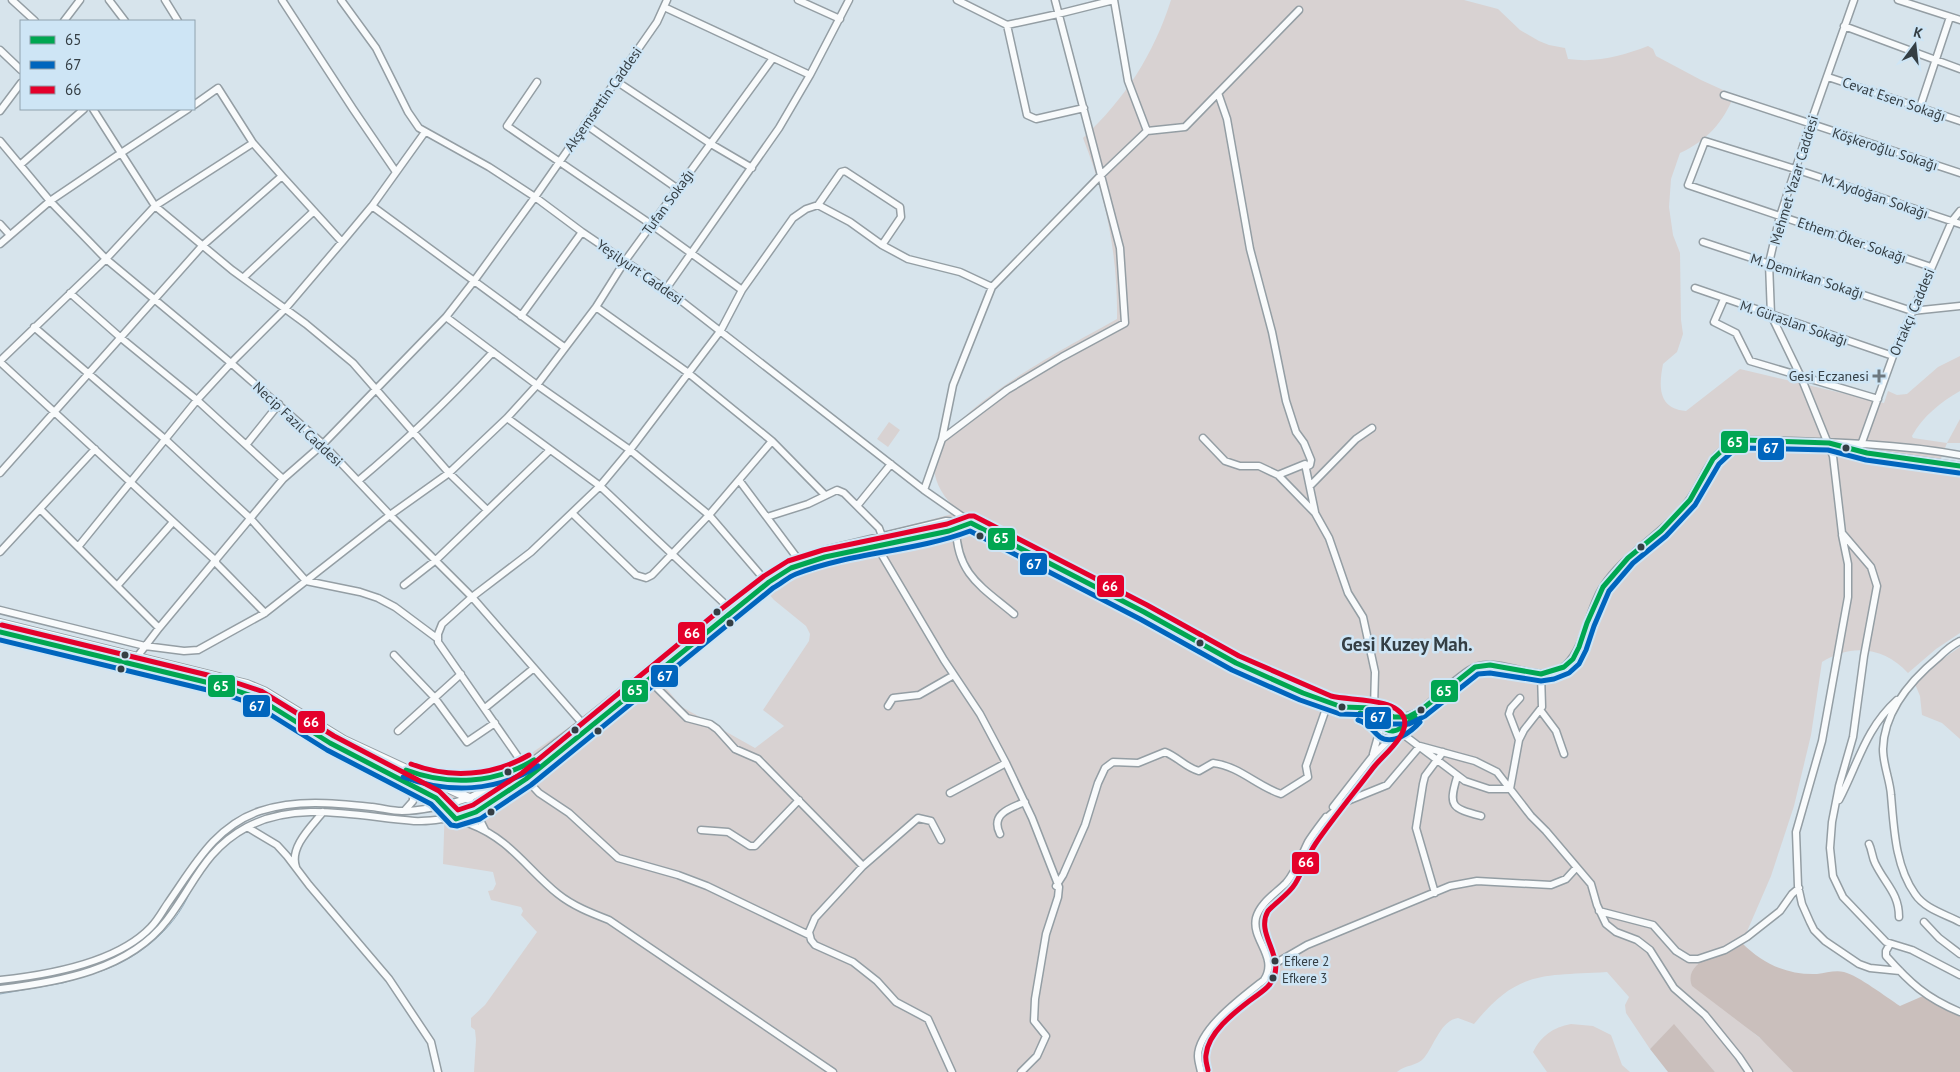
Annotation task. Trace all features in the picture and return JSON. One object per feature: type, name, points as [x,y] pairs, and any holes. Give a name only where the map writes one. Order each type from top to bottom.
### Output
[{"type":"main road","points":[[0,624],[247,684],[264,691],[344,740],[468,798]]},
{"type":"main road","points":[[0,632],[226,686],[258,698],[330,743],[436,798],[444,806]]},
{"type":"street","points":[[12,0],[33,20]]},
{"type":"street","points":[[65,20],[79,0]]},
{"type":"street","points":[[109,0],[124,20]]},
{"type":"street","points":[[165,0],[177,20]]},
{"type":"street","points":[[282,0],[396,172]]},
{"type":"street","name":"Yeşilyurt Caddesi","points":[[341,0],[376,48],[408,112],[419,128],[489,167],[535,196],[582,232],[666,289],[924,490],[971,523]]},
{"type":"street","name":"Akşemsettin Caddesi","points":[[137,657],[283,479],[323,444],[446,317],[474,281],[616,81],[657,22],[667,0]]},
{"type":"street","points":[[798,0],[840,19]]},
{"type":"street","points":[[666,289],[779,128],[810,76],[850,0]]},
{"type":"street","points":[[957,0],[1006,25],[1114,0],[1128,81],[1147,131]]},
{"type":"street","points":[[942,439],[1007,390],[1062,357],[1125,324],[1120,248],[1055,0]]},
{"type":"street","name":"Mehmet Yazar Caddesi","points":[[1854,0],[1780,216],[1769,263],[1771,315],[1801,377],[1829,443],[1837,475],[1839,516],[1848,564],[1848,597],[1822,741],[1796,832],[1799,888],[1810,922],[1814,930],[1825,941],[1859,964],[1870,968],[1900,972]]},
{"type":"street","points":[[1898,0],[1960,20]]},
{"type":"street","points":[[664,7],[810,76]]},
{"type":"street","points":[[924,490],[942,439],[953,385],[992,287],[1101,175],[1147,131],[1186,127],[1299,10]]},
{"type":"street","points":[[1920,107],[1950,17]]},
{"type":"street","points":[[1006,25],[1027,115],[1036,118],[1084,108]]},
{"type":"street","points":[[1844,26],[1960,70]]},
{"type":"street","points":[[0,50],[20,69]]},
{"type":"street","name":"Tufan Sokağı","points":[[0,610],[145,646],[184,651],[198,650],[265,613],[390,515],[449,473],[507,418],[537,385],[596,307],[625,260],[773,58]]},
{"type":"street","name":"Cevat Esen Sokağı","points":[[1828,77],[1960,121]]},
{"type":"street","points":[[616,81],[711,144],[752,168]]},
{"type":"street","points":[[537,82],[507,126],[652,225],[742,290]]},
{"type":"street","points":[[0,111],[20,83]]},
{"type":"street","points":[[195,104],[218,88],[253,143],[342,242]]},
{"type":"street","points":[[1218,93],[1227,119],[1250,249],[1272,332],[1286,401],[1296,432],[1304,443],[1312,462],[1306,467]]},
{"type":"street","name":"Köşkeroğlu Sokağı","points":[[1724,95],[1960,173]]},
{"type":"street","points":[[20,165],[83,110]]},
{"type":"street","points":[[94,110],[154,206],[202,246],[286,309],[353,363],[449,473],[487,510]]},
{"type":"street","points":[[0,244],[50,202],[186,110]]},
{"type":"street","points":[[586,124],[678,189]]},
{"type":"street","points":[[78,546],[197,400],[231,363],[286,309],[372,206],[425,132]]},
{"type":"street","name":"Necip Fazıl Caddesi","points":[[0,141],[50,202],[106,259],[231,363],[323,444],[390,515],[472,597],[582,723]]},
{"type":"street","name":"M. Aydoğan Sokağı","points":[[1688,185],[1705,141],[1795,168],[1960,224]]},
{"type":"street","points":[[253,143],[154,206],[106,259],[0,361],[215,561],[265,613]]},
{"type":"street","points":[[525,767],[438,642],[438,634],[442,624],[472,597],[531,552],[600,486],[630,450],[687,372],[721,330],[742,290],[793,218],[806,209],[818,204],[841,172],[845,172],[900,207],[901,217],[882,245]]},
{"type":"street","points":[[0,473],[202,246],[282,176]]},
{"type":"street","name":"Ethem Öker Sokağı","points":[[1688,185],[1931,267]]},
{"type":"street","points":[[818,204],[850,222],[882,245],[908,258],[960,272],[992,287]]},
{"type":"street","points":[[372,206],[564,347]]},
{"type":"street","points":[[243,278],[314,211]]},
{"type":"street","name":"Ortakçı Caddesi","points":[[1861,445],[1893,356],[1912,311],[1952,221],[1960,211]]},
{"type":"street","points":[[0,224],[10,235]]},
{"type":"street","points":[[521,316],[582,232]]},
{"type":"street","name":"M. Demirkan Sokağı","points":[[1703,242],[1912,311]]},
{"type":"street","name":"M. Güraslan Sokağı","points":[[1695,288],[1893,356]]},
{"type":"street","points":[[70,293],[121,338],[197,400],[283,479]]},
{"type":"street","points":[[1724,299],[1714,322],[1736,333],[1750,361],[1878,399]]},
{"type":"street","points":[[1912,311],[1960,306]]},
{"type":"street","points":[[596,307],[687,372],[772,441],[825,495]]},
{"type":"street","points":[[446,317],[537,385],[630,450],[709,516],[764,578]]},
{"type":"street","points":[[34,327],[87,375],[166,440],[250,518],[306,581],[360,592],[378,598],[395,607],[438,639]]},
{"type":"street","points":[[358,481],[445,403],[493,352]]},
{"type":"street","points":[[246,445],[279,404]]},
{"type":"street","points":[[507,418],[600,486],[726,606]]},
{"type":"street","points":[[1310,486],[1356,439],[1372,428]]},
{"type":"street","points":[[1203,438],[1224,460],[1240,466],[1259,466],[1278,475],[1315,513],[1329,538],[1348,593],[1364,616],[1376,672],[1374,708]]},
{"type":"street","points":[[1372,757],[1381,724],[1385,718],[1408,717],[1421,710],[1475,667],[1490,665],[1541,674],[1564,667],[1573,659],[1602,587],[1628,558],[1661,531],[1690,500],[1713,459],[1719,451],[1729,444],[1744,440],[1829,443],[1932,450],[1960,455]]},
{"type":"street","points":[[572,513],[640,577],[646,578],[652,575],[709,516],[772,441]]},
{"type":"street","points":[[1829,443],[1867,453],[1960,466]]},
{"type":"street","points":[[0,552],[41,510],[95,449]]},
{"type":"street","points":[[404,585],[436,560],[550,450]]},
{"type":"street","points":[[857,506],[891,464]]},
{"type":"street","points":[[1278,475],[1305,464],[1306,467]]},
{"type":"street","points":[[1306,467],[1315,513]]},
{"type":"street","points":[[739,480],[798,559]]},
{"type":"street","points":[[767,517],[808,504],[835,490],[840,490],[880,528],[882,536]]},
{"type":"street","points":[[41,510],[159,628]]},
{"type":"street","points":[[0,980],[58,972],[77,966],[130,942],[151,927],[200,855],[228,829],[259,812],[303,802],[324,802],[402,810],[444,806],[468,798],[506,780],[582,723],[726,606],[787,563],[882,536],[946,521],[971,523],[1144,612],[1236,663],[1328,703],[1371,716],[1387,732],[1407,726],[1421,710]]},
{"type":"street","points":[[117,586],[173,522]]},
{"type":"street","points":[[0,989],[59,980],[89,972],[128,954],[156,933],[168,920],[207,859],[220,846],[247,827],[286,814],[322,812],[423,822],[456,819],[476,812],[526,779],[725,616],[769,582],[792,568],[826,557],[971,523]]},
{"type":"street","points":[[956,528],[959,554],[966,570],[973,579],[1014,614]]},
{"type":"street","points":[[1842,533],[1871,566],[1877,586],[1864,656],[1853,737],[1835,807],[1830,848],[1833,876],[1837,888],[1843,897],[1890,944],[1912,950],[1960,974]]},
{"type":"street","points":[[876,545],[954,675],[980,714],[1024,802],[1057,885],[1058,897],[1046,934],[1034,999],[1034,1021],[1046,1036],[1037,1056],[1021,1072]]},
{"type":"street","points":[[1960,641],[1909,684],[1889,722],[1883,750],[1891,794],[1897,849],[1906,878],[1922,902],[1960,922]]},
{"type":"street","points":[[394,655],[434,697],[467,742],[495,723]]},
{"type":"street","points":[[485,708],[534,668]]},
{"type":"street","points":[[398,731],[461,674]]},
{"type":"street","points":[[1510,789],[1519,740],[1524,730],[1541,711],[1543,703],[1541,674]]},
{"type":"street","points":[[888,706],[894,698],[919,695],[954,675]]},
{"type":"street","points":[[648,679],[688,718],[710,724],[735,749],[758,759],[863,866]]},
{"type":"street","points":[[1835,807],[1871,732],[1883,713],[1904,695]]},
{"type":"street","points":[[1519,740],[1509,712],[1520,698]]},
{"type":"street","points":[[1057,885],[1085,825],[1101,776],[1105,768],[1113,762],[1138,764],[1165,752],[1174,755],[1192,769],[1199,771],[1213,763],[1232,767],[1281,794],[1308,777],[1306,766],[1328,703]]},
{"type":"street","points":[[1201,1072],[1198,1055],[1205,1036],[1220,1017],[1264,980],[1269,967],[1266,952],[1259,938],[1256,921],[1258,913],[1262,906],[1288,881],[1308,841],[1372,757],[1388,741],[1398,724],[1393,717],[1374,708],[1342,707]]},
{"type":"street","points":[[1541,711],[1556,731],[1564,754]]},
{"type":"street","points":[[1396,729],[1457,777],[1482,787],[1510,789]]},
{"type":"street","points":[[1420,746],[1475,761],[1492,768],[1530,816],[1546,831],[1591,884],[1599,911],[1609,928],[1632,937],[1650,950],[1674,988],[1705,1015],[1739,1057],[1748,1072]]},
{"type":"street","points":[[1324,820],[1345,802],[1387,785],[1420,746]]},
{"type":"street","points":[[1435,893],[1416,828],[1423,784],[1426,776],[1443,752]]},
{"type":"street","points":[[950,793],[1006,763]]},
{"type":"street","points":[[419,776],[439,781],[462,781],[509,773],[525,767]]},
{"type":"street","points":[[1457,777],[1452,793],[1455,805],[1459,810],[1481,816]]},
{"type":"street","points":[[526,779],[539,793],[569,813],[618,858],[700,883],[810,935]]},
{"type":"street","points":[[402,810],[411,806],[414,796],[413,790],[407,782]]},
{"type":"street","points":[[468,798],[486,830]]},
{"type":"street","points":[[701,830],[728,832],[750,846],[755,846],[799,800]]},
{"type":"street","points":[[1000,834],[997,825],[1000,814],[1024,802]]},
{"type":"street","points":[[444,806],[456,819],[486,830],[521,857],[558,894],[581,909],[608,920],[833,1072]]},
{"type":"street","points":[[296,868],[294,862],[295,853],[322,812]]},
{"type":"street","points":[[941,840],[931,821],[918,818],[863,866],[815,918],[811,926],[810,935],[815,944],[843,956],[858,966],[877,981],[889,996],[900,1005],[928,1019],[952,1072]]},
{"type":"street","points":[[247,827],[277,845],[389,979],[426,1032],[431,1042],[438,1072]]},
{"type":"street","points":[[1869,844],[1876,865],[1898,903],[1899,917]]},
{"type":"street","points":[[1269,967],[1307,945],[1450,886],[1470,882],[1551,885],[1566,879],[1576,868]]},
{"type":"street","points":[[1599,911],[1654,925],[1676,952],[1689,959],[1698,959],[1725,950],[1747,937],[1780,911],[1792,894],[1799,888]]},
{"type":"street","points":[[1924,922],[1939,938],[1960,954]]},
{"type":"street","points":[[1890,944],[1886,954],[1900,972],[1926,996],[1960,1012]]},
{"type":"shaded area","points":[[1171,0],[1464,0],[1498,9],[1520,30],[1549,45],[1565,48],[1568,59],[1589,60],[1609,58],[1648,46],[1653,49],[1656,56],[1734,95],[1725,114],[1713,130],[1698,143],[1680,153],[1671,179],[1669,207],[1673,235],[1680,253],[1683,334],[1677,352],[1663,364],[1662,395],[1670,406],[1686,411],[1740,369],[1884,403],[1888,391],[1897,395],[1907,394],[1938,367],[1960,356],[1960,391],[1933,410],[1921,422],[1912,436],[1913,438],[1947,443],[1938,466],[1960,470],[1960,633],[1936,649],[1908,673],[1889,658],[1867,651],[1844,652],[1822,662],[1811,735],[1794,806],[1771,876],[1742,943],[1749,1029],[1768,1045],[1793,1072],[1715,1072],[1674,1025],[1650,1049],[1626,1013],[1625,1005],[1629,997],[1607,972],[1548,976],[1518,985],[1490,1006],[1474,1024],[1458,1018],[1447,1023],[1421,1061],[1397,1072],[474,1072],[476,1040],[475,1030],[471,1027],[471,1018],[485,1005],[537,932],[521,915],[523,911],[521,907],[491,900],[488,891],[493,890],[496,884],[493,872],[443,864],[446,772],[486,772],[517,763],[565,730],[647,666],[682,707],[755,748],[784,726],[763,710],[809,641],[810,634],[806,626],[774,600],[757,580],[795,557],[818,549],[960,512],[949,501],[936,480],[934,464],[936,455],[947,436],[965,416],[1016,378],[1117,319],[1113,249],[1109,227],[1098,182],[1083,138],[1112,108],[1136,75],[1156,39]]},
{"type":"shaded area","points":[[1960,419],[1960,443],[1947,443]]},
{"type":"shaded area","points":[[889,422],[900,430],[888,447],[877,439]]},
{"type":"shaded area","points":[[1960,647],[1960,739],[1942,723],[1922,715],[1920,696],[1915,684],[1938,662]]},
{"type":"shaded area","points":[[1742,943],[1758,957],[1776,967],[1796,973],[1817,974],[1837,971],[1850,974],[1900,1006],[1923,996],[1960,1010],[1960,1072],[1793,1072],[1759,1037],[1692,986],[1691,977],[1693,970],[1699,964],[1707,958]]},
{"type":"shaded area","points":[[1571,1024],[1593,1026],[1611,1035],[1622,1065],[1630,1072],[1547,1072],[1533,1052],[1548,1033],[1559,1027]]},
{"type":"shaded area","points":[[1674,1024],[1715,1072],[1668,1072],[1650,1049]]},
{"type":"waterway","points":[[239,835],[247,831]]},
{"type":"waterway","points":[[95,973],[124,961],[151,943],[174,920],[190,892]]},
{"type":"waterway","points":[[0,994],[63,983],[91,974]]},
{"type":"transit line","name":"65","points":[[0,632],[226,687],[258,698],[330,743],[436,798],[456,819],[476,812],[526,779],[769,582],[791,568],[825,557],[949,531],[971,523],[1144,612],[1236,663],[1303,693],[1342,707],[1374,708],[1394,717],[1408,717],[1421,710],[1475,667],[1490,665],[1541,674],[1564,667],[1573,659],[1579,647],[1603,587],[1628,558],[1661,531],[1690,500],[1713,459],[1729,444],[1744,440],[1829,443],[1867,453],[1960,466]]},
{"type":"transit line","name":"67","points":[[0,640],[224,694],[255,705],[327,750],[431,804],[451,825],[457,826],[480,819],[531,785],[773,588],[796,574],[839,561],[949,538],[970,531],[1140,619],[1232,670],[1300,700],[1340,714],[1372,715],[1392,724],[1409,724],[1425,716],[1478,674],[1490,673],[1541,681],[1554,679],[1569,673],[1579,664],[1586,650],[1609,591],[1633,563],[1666,536],[1695,505],[1719,464],[1733,451],[1745,448],[1828,450],[1866,460],[1959,473]]},
{"type":"transit line","name":"66","points":[[2,625],[228,680],[261,691],[334,736],[439,791],[458,810],[473,805],[522,773],[720,610],[764,576],[788,561],[823,550],[947,524],[974,516],[1147,605],[1239,656],[1331,696],[1371,701],[1392,706],[1404,718],[1405,725],[1399,738],[1373,768],[1323,833],[1292,888],[1268,911],[1265,929],[1276,965],[1275,975],[1270,984],[1223,1023],[1212,1038],[1206,1055],[1208,1070]]},
{"type":"transit line","name":"65","points":[[1360,713],[1391,731],[1405,726],[1415,717]]},
{"type":"transit line","name":"67","points":[[1358,720],[1368,725],[1380,737],[1391,740],[1407,733],[1420,722]]},
{"type":"transit line","name":"66","points":[[411,764],[441,772],[471,773],[501,767],[529,755]]},
{"type":"transit line","name":"65","points":[[406,770],[439,779],[471,780],[503,774],[534,760]]},
{"type":"transit line","name":"67","points":[[403,777],[438,786],[472,788],[506,781],[538,766]]},
{"type":"place","name":"Gesi Eczanesi","points":[[1879,376]]},
{"type":"place","name":"Efkere 2","points":[[1275,961]]},
{"type":"place","name":"Efkere 3","points":[[1273,978]]},
{"type":"district","name":"Gesi Kuzey Mah.","points":[[1407,644]]}]
